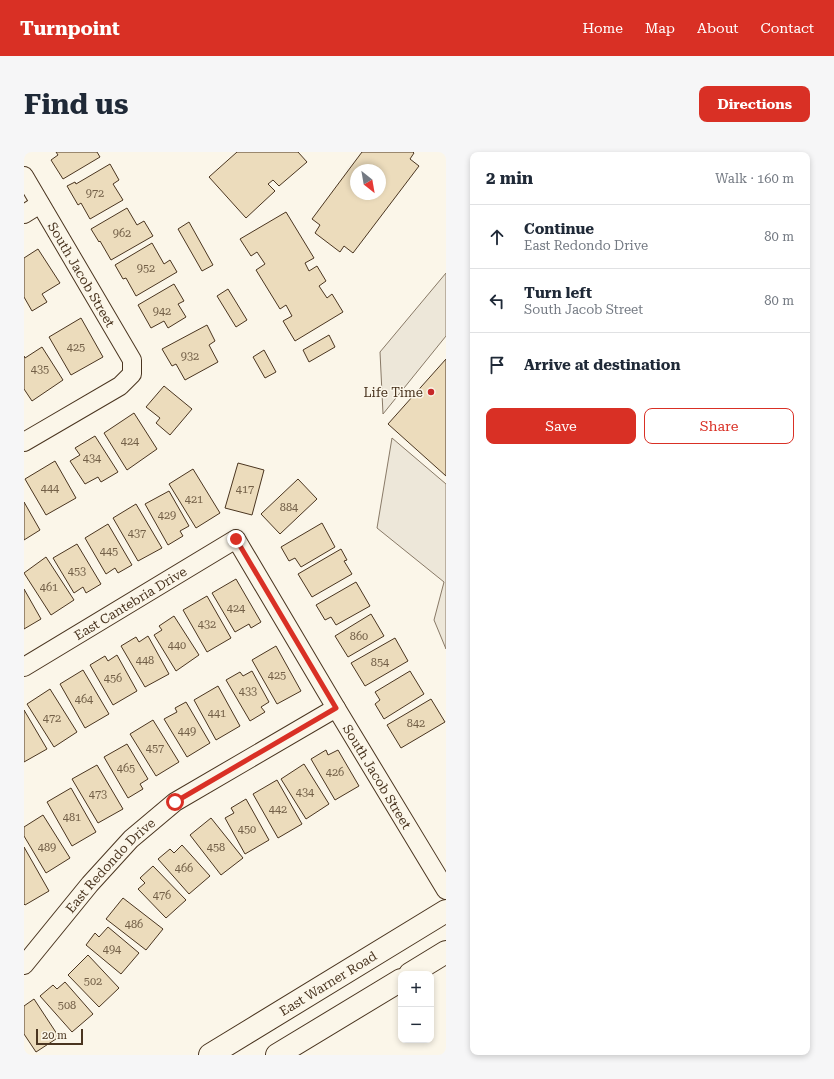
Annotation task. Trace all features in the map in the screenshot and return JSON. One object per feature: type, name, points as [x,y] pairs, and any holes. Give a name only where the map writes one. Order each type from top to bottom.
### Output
[{"type":"main road","name":"East Warner Road","points":[[210,1055],[446,911]]},
{"type":"main road","points":[[415,971],[446,952]]},
{"type":"main road","points":[[277,1055],[398,982]]},
{"type":"street","name":"South Jacob Street","points":[[24,176],[132,360],[132,374],[120,386],[24,442]]},
{"type":"street","points":[[24,214],[40,204]]},
{"type":"street","name":"South Jacob Street","points":[[236,539],[446,890]]},
{"type":"street","name":"East Cantebria Drive","points":[[24,666],[236,539]]},
{"type":"street","name":"East Redondo Drive","points":[[24,965],[90,884],[131,839],[175,802],[336,708]]},
{"type":"shaded area","points":[[446,273],[446,336],[383,414],[380,352]]},
{"type":"shaded area","points":[[392,438],[446,484],[446,649],[434,620],[444,582],[377,528]]},
{"type":"building","points":[[56,152],[97,152],[100,157],[63,179],[51,160],[58,155]]},
{"type":"building","points":[[237,152],[298,152],[307,162],[279,186],[273,180],[268,184],[275,191],[246,218],[209,177]]},
{"type":"building","points":[[362,152],[414,153],[410,159],[419,166],[353,253],[344,246],[340,252],[315,233],[320,225],[312,219],[350,168],[350,200],[386,200],[386,164],[353,164]]},
{"type":"building","points":[[110,164],[119,180],[113,184],[123,200],[90,219],[81,203],[78,205],[67,186],[75,182],[76,184]]},
{"type":"building","points":[[127,208],[137,225],[144,221],[153,236],[111,260],[91,229]]},
{"type":"building","points":[[286,212],[314,258],[305,263],[309,271],[317,266],[326,281],[319,286],[327,298],[332,294],[343,312],[295,341],[283,321],[292,316],[286,305],[280,309],[256,270],[265,264],[257,252],[251,256],[240,239]]},
{"type":"building","points":[[189,222],[213,265],[202,271],[178,229]]},
{"type":"building","points":[[152,243],[164,264],[170,260],[177,272],[136,296],[126,278],[123,279],[115,265]]},
{"type":"building","points":[[38,249],[60,283],[42,294],[47,302],[32,311],[24,297],[24,258]]},
{"type":"building","points":[[174,284],[184,301],[178,304],[186,317],[168,328],[164,321],[151,328],[138,305]]},
{"type":"building","points":[[228,289],[247,320],[236,327],[217,296]]},
{"type":"building","points":[[81,318],[103,357],[71,375],[49,337]]},
{"type":"building","points":[[207,325],[215,341],[209,345],[218,362],[185,380],[176,364],[172,366],[162,349]]},
{"type":"building","points":[[329,335],[335,347],[309,362],[303,350]]},
{"type":"building","points":[[42,347],[63,380],[32,401],[24,389],[24,356],[25,358]]},
{"type":"building","points":[[264,350],[276,372],[265,378],[253,357]]},
{"type":"building","name":"Life Time","points":[[446,359],[446,476],[388,424]]},
{"type":"building","points":[[164,386],[192,409],[170,435],[156,423],[160,418],[146,407]]},
{"type":"building","points":[[134,413],[157,449],[127,470],[104,433]]},
{"type":"building","points":[[95,436],[118,472],[101,482],[98,477],[85,484],[70,461],[80,455],[75,448]]},
{"type":"building","points":[[55,461],[76,498],[46,515],[25,479]]},
{"type":"building","points":[[238,463],[264,470],[252,515],[225,508]]},
{"type":"building","points":[[193,469],[220,513],[196,528],[169,484]]},
{"type":"building","points":[[298,479],[317,499],[280,534],[261,514]]},
{"type":"building","points":[[169,491],[189,526],[180,531],[183,536],[168,545],[145,504]]},
{"type":"building","points":[[24,502],[40,530],[24,540]]},
{"type":"building","points":[[136,504],[162,548],[138,561],[113,518]]},
{"type":"building","points":[[322,523],[335,547],[301,567],[295,558],[289,561],[281,547]]},
{"type":"building","points":[[108,524],[132,565],[118,573],[115,568],[106,574],[85,538]]},
{"type":"building","points":[[77,544],[101,584],[86,593],[83,587],[74,593],[53,558]]},
{"type":"building","points":[[341,549],[347,560],[344,561],[352,574],[312,597],[298,574]]},
{"type":"building","points":[[46,557],[74,600],[51,615],[24,573]]},
{"type":"building","points":[[236,579],[261,622],[251,628],[249,624],[235,632],[212,593]]},
{"type":"building","points":[[356,582],[370,606],[336,625],[331,617],[325,620],[316,605]]},
{"type":"building","points":[[24,589],[41,619],[24,629]]},
{"type":"building","points":[[207,596],[231,638],[207,652],[183,610]]},
{"type":"building","points":[[371,614],[384,636],[348,657],[335,636]]},
{"type":"building","points":[[174,616],[199,655],[176,671],[154,635],[162,630],[159,626]]},
{"type":"building","points":[[148,636],[169,674],[145,687],[121,646],[136,637],[139,642]]},
{"type":"building","points":[[395,638],[408,661],[365,686],[351,663]]},
{"type":"building","points":[[276,646],[301,691],[277,704],[252,660]]},
{"type":"building","points":[[117,655],[137,691],[113,705],[90,665],[105,656],[108,661]]},
{"type":"building","points":[[83,670],[109,714],[85,728],[60,684]]},
{"type":"building","points":[[252,671],[269,702],[261,707],[265,712],[250,721],[226,680],[240,672],[243,676]]},
{"type":"building","points":[[410,671],[424,694],[384,719],[375,704],[380,700],[375,692]]},
{"type":"building","points":[[218,686],[240,726],[216,740],[194,700]]},
{"type":"building","points":[[50,689],[77,732],[54,747],[27,704]]},
{"type":"building","points":[[431,699],[445,722],[401,748],[387,725]]},
{"type":"building","points":[[186,702],[210,743],[187,757],[164,719],[177,712],[175,708]]},
{"type":"building","points":[[24,710],[47,749],[24,762]]},
{"type":"building","points":[[153,720],[179,762],[156,776],[130,734]]},
{"type":"building","points":[[127,744],[148,779],[140,784],[143,789],[128,798],[104,757]]},
{"type":"building","points":[[326,750],[328,755],[338,750],[359,786],[335,800],[311,759]]},
{"type":"building","points":[[304,764],[329,804],[306,819],[281,779]]},
{"type":"building","points":[[97,765],[123,809],[98,823],[72,779]]},
{"type":"building","points":[[277,780],[302,824],[278,838],[253,794]]},
{"type":"building","points":[[71,788],[96,832],[72,846],[47,802]]},
{"type":"building","points":[[246,799],[269,840],[245,854],[225,818],[234,813],[231,808]]},
{"type":"building","points":[[43,815],[70,858],[46,873],[24,836],[24,827]]},
{"type":"building","points":[[211,818],[243,858],[221,875],[190,835]]},
{"type":"building","points":[[182,845],[210,876],[189,894],[158,859],[170,849],[174,853]]},
{"type":"building","points":[[24,847],[49,891],[25,905],[24,904]]},
{"type":"building","points":[[153,866],[186,900],[166,918],[138,889],[145,883],[140,878]]},
{"type":"building","points":[[123,898],[163,929],[146,950],[106,919]]},
{"type":"building","points":[[108,927],[139,953],[121,974],[86,945],[95,933],[99,937]]},
{"type":"building","points":[[88,955],[119,988],[99,1007],[68,975]]},
{"type":"building","points":[[65,982],[93,1014],[72,1032],[40,996],[53,985],[57,989]]},
{"type":"building","points":[[34,999],[59,1037],[36,1052],[24,1034],[24,1006]]},
{"type":"place","name":"Life Time","points":[[431,392]]},
{"type":"route","points":[[175,802],[336,708],[236,539]]}]
